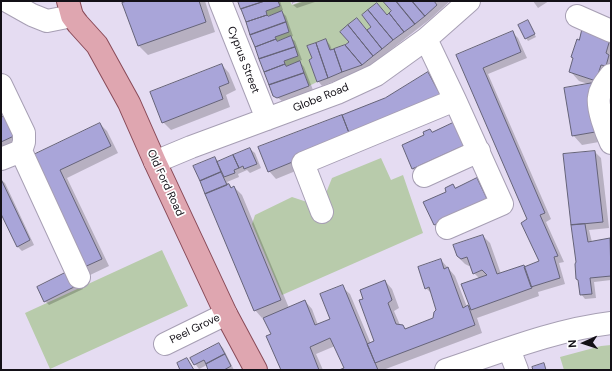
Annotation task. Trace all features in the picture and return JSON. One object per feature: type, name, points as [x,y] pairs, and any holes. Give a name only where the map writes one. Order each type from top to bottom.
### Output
[{"type":"main road","name":"Old Ford Road","points":[[70,8],[78,24],[97,45],[129,103],[226,314],[256,370]]},
{"type":"street","points":[[7,1],[46,21],[70,8]]},
{"type":"street","name":"Cyprus Street","points":[[220,1],[266,119]]},
{"type":"street","name":"Globe Road","points":[[155,162],[337,93],[376,75],[426,39],[469,1]]},
{"type":"street","points":[[577,16],[611,31]]},
{"type":"street","points":[[426,39],[479,151],[502,204],[447,228]]},
{"type":"street","points":[[611,75],[603,86],[598,98],[602,120],[611,142]]},
{"type":"street","points":[[1,85],[24,133],[24,142],[21,151],[79,277]]},
{"type":"street","points":[[322,212],[303,163],[455,100]]},
{"type":"street","points":[[1,159],[21,151]]},
{"type":"street","points":[[424,176],[479,151]]},
{"type":"street","name":"Peel Grove","points":[[165,344],[226,314]]},
{"type":"street","points":[[446,370],[560,333],[611,323]]},
{"type":"street","points":[[509,349],[517,370]]},
{"type":"green space","points":[[278,1],[290,1],[292,5],[302,1],[383,1],[391,11],[387,15],[377,3],[362,15],[371,27],[367,30],[357,18],[340,32],[349,42],[345,45],[330,50],[326,39],[307,46],[312,58],[309,60],[317,82],[309,86],[300,61],[286,66],[284,61],[298,56],[291,36],[277,41],[275,37],[289,31],[282,11],[268,16],[266,11],[280,6]]},
{"type":"green space","points":[[381,158],[391,180],[403,175],[423,233],[282,295],[252,224],[255,215],[292,197],[307,202],[326,193],[332,178]]},
{"type":"green space","points":[[162,250],[188,306],[50,369],[25,313]]},
{"type":"green space","points":[[611,345],[611,370],[564,370],[560,357],[601,346]]},
{"type":"building","points":[[127,1],[199,1],[206,22],[138,46],[122,3]]},
{"type":"building","points":[[238,1],[265,1],[241,9]]},
{"type":"building","points":[[265,1],[278,1],[280,6],[266,11],[267,15],[246,22],[241,9]]},
{"type":"building","points":[[383,1],[396,1],[415,24],[404,32],[389,13],[391,11]]},
{"type":"building","points":[[396,1],[412,1],[425,16],[415,24]]},
{"type":"building","points":[[412,1],[434,1],[437,5],[425,16]]},
{"type":"building","points":[[377,3],[387,15],[389,13],[404,32],[393,40],[368,10]]},
{"type":"building","points":[[368,10],[393,40],[382,49],[367,30],[371,27],[362,15]]},
{"type":"building","points":[[282,11],[286,22],[250,35],[246,22]]},
{"type":"building","points":[[357,18],[382,49],[373,56],[348,25]]},
{"type":"building","points":[[528,20],[535,34],[525,39],[518,25]]},
{"type":"building","points":[[286,22],[289,32],[255,47],[250,35]]},
{"type":"building","points":[[348,25],[373,56],[362,65],[345,45],[349,42],[340,32]]},
{"type":"building","points":[[583,26],[611,36],[606,53],[609,55],[606,66],[601,65],[596,81],[569,72],[573,58],[571,57],[577,39],[579,40]]},
{"type":"building","points":[[513,31],[521,52],[483,68],[545,213],[540,215],[558,256],[554,257],[560,278],[531,287],[524,267],[539,261],[521,223],[527,219],[456,55]]},
{"type":"building","points":[[291,36],[295,47],[259,59],[255,47],[276,39],[277,41]]},
{"type":"building","points":[[326,39],[330,50],[334,49],[342,72],[328,78],[316,43]]},
{"type":"building","points":[[316,43],[328,78],[317,82],[309,60],[312,58],[307,46]]},
{"type":"building","points":[[345,45],[362,65],[342,72],[334,49]]},
{"type":"building","points":[[295,47],[298,56],[284,61],[285,64],[264,72],[259,59]]},
{"type":"building","points":[[300,61],[304,73],[269,85],[264,72],[285,64],[286,66]]},
{"type":"building","points":[[222,64],[229,83],[219,87],[223,99],[162,123],[150,92]]},
{"type":"building","points":[[428,72],[442,98],[351,138],[342,115],[385,98]]},
{"type":"building","points":[[304,73],[309,86],[277,98],[273,96],[269,85]]},
{"type":"building","points":[[593,83],[601,131],[572,136],[564,88]]},
{"type":"building","points":[[6,115],[16,135],[1,142],[1,118]]},
{"type":"building","points":[[342,115],[351,138],[268,172],[258,147]]},
{"type":"building","points":[[455,122],[465,145],[412,169],[402,145],[424,135],[423,132],[430,129],[432,132]]},
{"type":"building","points":[[100,123],[111,146],[60,170],[102,259],[80,269],[27,158]]},
{"type":"building","points":[[250,148],[257,164],[244,169],[243,166],[239,168],[233,155]]},
{"type":"building","points":[[595,151],[603,222],[571,225],[563,154]]},
{"type":"building","points":[[233,155],[239,168],[234,170],[235,173],[224,177],[217,162]]},
{"type":"building","points":[[215,157],[221,172],[200,181],[193,166]]},
{"type":"building","points":[[221,172],[227,185],[205,194],[200,181]]},
{"type":"building","points":[[477,178],[488,201],[434,225],[423,202],[446,192],[445,188],[453,184],[455,188]]},
{"type":"building","points":[[1,179],[30,240],[17,247],[1,214]]},
{"type":"building","points":[[229,184],[231,188],[234,186],[281,300],[254,311],[205,194]]},
{"type":"building","points":[[585,224],[588,242],[610,238],[611,276],[590,278],[592,294],[580,295],[578,280],[576,279],[576,262],[571,225]]},
{"type":"building","points":[[483,235],[497,274],[524,265],[532,288],[471,310],[461,284],[487,275],[482,270],[473,274],[467,257],[461,259],[457,256],[453,245]]},
{"type":"building","points":[[441,259],[444,269],[448,267],[463,308],[468,305],[475,325],[375,363],[367,344],[374,341],[359,300],[363,299],[360,290],[385,280],[392,300],[388,303],[396,324],[403,325],[405,329],[433,318],[436,310],[429,287],[425,289],[418,267]]},
{"type":"building","points":[[73,269],[80,284],[44,302],[37,287]]},
{"type":"building","points":[[343,285],[378,370],[339,370],[344,368],[330,338],[310,347],[319,370],[281,370],[266,336],[271,334],[263,318],[305,300],[315,325],[330,319],[320,294]]},
{"type":"building","points":[[219,343],[225,354],[206,364],[204,360],[194,365],[190,358]]},
{"type":"building","points":[[225,354],[231,366],[224,370],[208,370],[206,364]]},
{"type":"building","points":[[187,358],[194,370],[180,370],[177,363]]},
{"type":"building","points":[[544,363],[546,370],[533,370],[532,367]]}]
